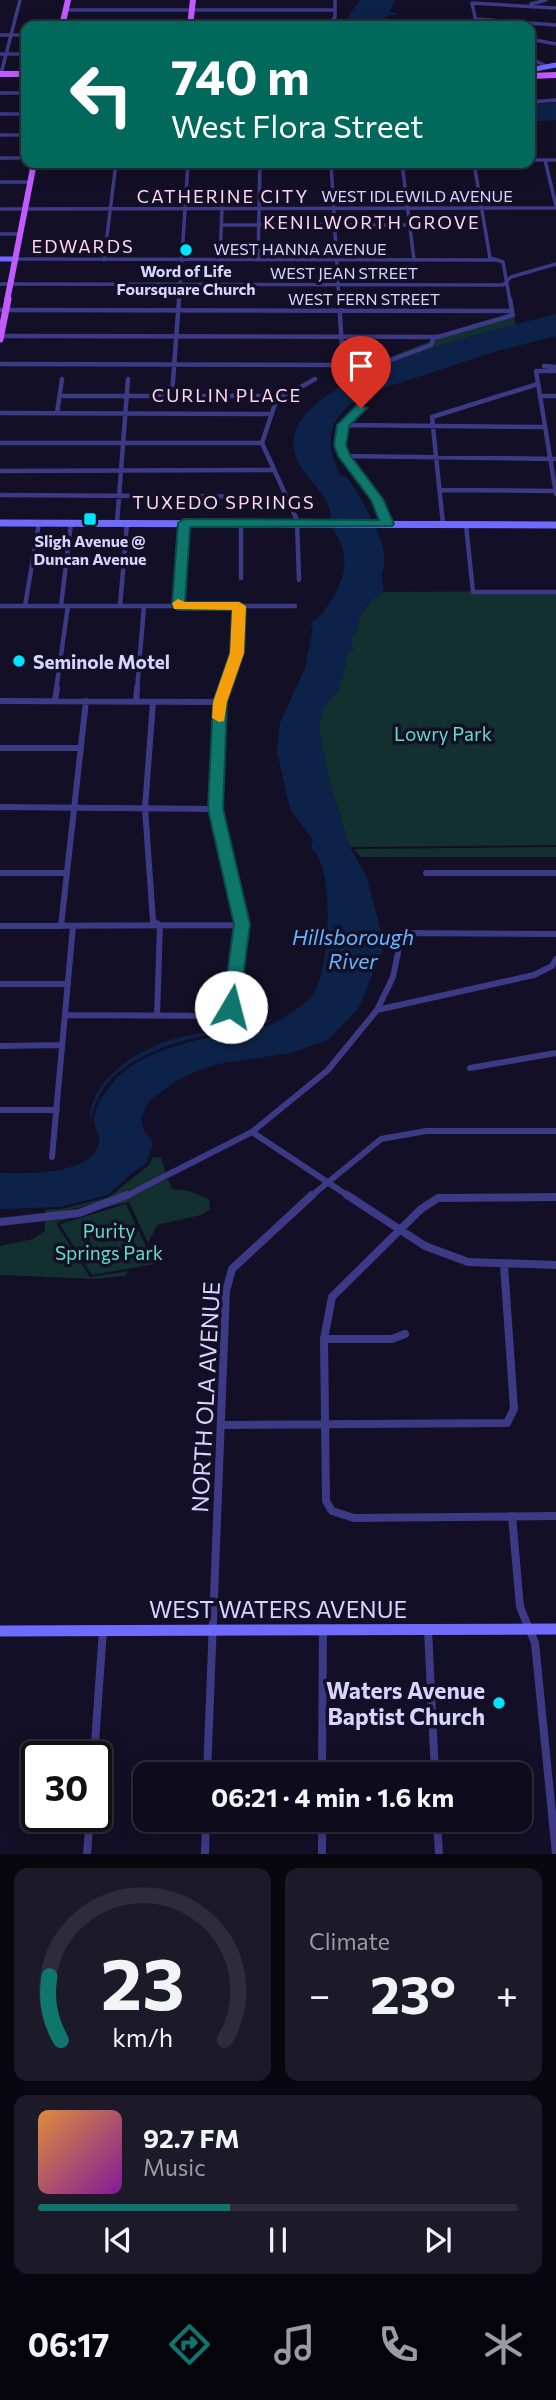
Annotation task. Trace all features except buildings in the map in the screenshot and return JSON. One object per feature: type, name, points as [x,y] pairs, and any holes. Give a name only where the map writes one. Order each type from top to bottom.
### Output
[{"type":"main road","points":[[63,21],[68,0]]},
{"type":"main road","points":[[191,21],[193,0]]},
{"type":"main road","points":[[535,71],[556,65]]},
{"type":"main road","points":[[535,73],[556,73]]},
{"type":"main road","points":[[0,74],[21,75]]},
{"type":"main road","points":[[0,337],[3,310],[11,284],[33,168]]},
{"type":"main road","points":[[0,259],[16,259]]},
{"type":"main road","points":[[0,523],[556,526]]},
{"type":"main road","name":"WEST WATERS AVENUE","points":[[0,1631],[556,1629]]},
{"type":"street","points":[[0,74],[20,0]]},
{"type":"street","points":[[332,21],[335,17],[335,0]]},
{"type":"street","points":[[527,5],[546,0]]},
{"type":"street","points":[[476,21],[473,1],[556,8]]},
{"type":"street","points":[[66,10],[335,10]]},
{"type":"street","points":[[535,24],[556,25]]},
{"type":"street","points":[[0,35],[21,35]]},
{"type":"street","points":[[535,40],[556,44]]},
{"type":"street","points":[[0,54],[21,54]]},
{"type":"street","points":[[535,60],[548,67]]},
{"type":"street","points":[[0,93],[21,93]]},
{"type":"street","points":[[535,102],[556,100]]},
{"type":"street","points":[[0,114],[21,114]]},
{"type":"street","points":[[0,135],[21,135]]},
{"type":"street","points":[[0,158],[21,158]]},
{"type":"street","points":[[535,160],[556,160]]},
{"type":"street","points":[[545,160],[556,207]]},
{"type":"street","points":[[104,260],[115,168]]},
{"type":"street","points":[[172,396],[188,168]]},
{"type":"street","points":[[258,260],[260,168]]},
{"type":"street","points":[[0,364],[343,365],[331,168]]},
{"type":"street","points":[[403,168],[414,260]]},
{"type":"street","points":[[0,337],[434,337],[513,315],[503,262],[490,258],[475,168]]},
{"type":"street","points":[[0,182],[31,182]]},
{"type":"street","points":[[220,260],[222,207]]},
{"type":"street","name":"WEST IDLEWILD AVENUE","points":[[0,209],[556,207]]},
{"type":"street","points":[[222,225],[410,225]]},
{"type":"street","points":[[0,234],[21,234]]},
{"type":"street","name":"WEST HANNA AVENUE","points":[[16,259],[499,260]]},
{"type":"street","name":"WEST JEAN STREET","points":[[0,284],[503,285],[511,277],[556,264]]},
{"type":"street","name":"WEST FERN STREET","points":[[3,310],[512,311]]},
{"type":"street","points":[[387,361],[430,345],[434,337]]},
{"type":"street","points":[[544,366],[556,369]]},
{"type":"street","points":[[440,490],[556,493],[553,459],[536,371],[556,369]]},
{"type":"street","points":[[57,413],[62,379]]},
{"type":"street","points":[[117,523],[128,379]]},
{"type":"street","points":[[299,580],[298,523],[262,443],[276,401],[315,379]]},
{"type":"street","points":[[443,524],[432,417],[538,384]]},
{"type":"street","points":[[60,396],[284,396]]},
{"type":"street","points":[[540,396],[556,396]]},
{"type":"street","points":[[361,408],[343,425],[340,445],[344,456],[377,499],[386,524]]},
{"type":"street","points":[[0,413],[272,414]]},
{"type":"street","points":[[343,425],[545,427]]},
{"type":"street","points":[[0,443],[262,443]]},
{"type":"street","points":[[344,456],[553,459]]},
{"type":"street","points":[[0,471],[272,470]]},
{"type":"street","points":[[0,495],[285,497]]},
{"type":"street","points":[[25,606],[39,523]]},
{"type":"street","points":[[55,701],[71,523]]},
{"type":"street","points":[[120,606],[127,523]]},
{"type":"street","points":[[178,606],[184,523]]},
{"type":"street","points":[[241,523],[241,578]]},
{"type":"street","points":[[466,525],[473,592],[556,592]]},
{"type":"street","points":[[0,606],[295,607]]},
{"type":"street","points":[[136,702],[144,606]]},
{"type":"street","points":[[65,1016],[227,1016],[231,1007],[242,925],[216,809],[220,702],[237,653],[239,606]]},
{"type":"street","points":[[0,701],[220,702]]},
{"type":"street","points":[[61,926],[86,701]]},
{"type":"street","points":[[153,702],[145,808],[153,921],[160,925]]},
{"type":"street","points":[[0,748],[81,748]]},
{"type":"street","points":[[0,807],[216,809]]},
{"type":"street","points":[[0,873],[67,873]]},
{"type":"street","points":[[426,873],[556,873]]},
{"type":"street","points":[[157,1016],[160,925]]},
{"type":"street","points":[[0,926],[242,925]]},
{"type":"street","points":[[52,1157],[73,926]]},
{"type":"street","points":[[0,1222],[79,1213],[121,1198],[252,1132],[328,1070],[377,1010],[393,977],[402,933],[556,934]]},
{"type":"street","points":[[377,1010],[534,975],[552,967],[556,959]]},
{"type":"street","points":[[0,984],[68,984]]},
{"type":"street","points":[[0,1045],[62,1045]]},
{"type":"street","points":[[470,1068],[556,1053]]},
{"type":"street","points":[[0,1110],[57,1110]]},
{"type":"street","name":"NORTH OLA AVENUE","points":[[207,1762],[226,1291],[232,1269],[326,1182],[381,1139],[426,1131],[556,1131]]},
{"type":"street","points":[[252,1132],[425,1246],[468,1262],[556,1265]]},
{"type":"street","points":[[556,1197],[438,1198],[421,1209],[332,1297],[324,1339],[326,1501],[332,1511],[354,1518],[556,1516]]},
{"type":"street","points":[[222,1425],[507,1423],[514,1409],[504,1265]]},
{"type":"street","points":[[324,1339],[392,1339],[405,1334]]},
{"type":"street","points":[[512,1516],[520,1607],[535,1643],[556,1854]]},
{"type":"street","points":[[95,1741],[103,1630]]},
{"type":"street","points":[[323,1630],[323,1762]]},
{"type":"street","points":[[428,1630],[434,1762]]},
{"type":"street","points":[[87,1854],[89,1832]]},
{"type":"street","points":[[205,1854],[206,1832]]},
{"type":"street","points":[[323,1832],[323,1854]]},
{"type":"street","points":[[438,1832],[439,1854]]},
{"type":"green space","points":[[514,316],[516,325],[365,376],[341,376],[438,338]]},
{"type":"green space","name":"Lowry Park","points":[[556,591],[556,845],[350,847],[326,773],[319,728],[324,707],[338,691],[349,650],[353,651],[351,638],[359,628],[359,617],[373,598],[380,597],[383,592]]},
{"type":"green space","points":[[556,847],[556,857],[361,857],[354,849]]},
{"type":"green space","points":[[153,1157],[161,1158],[166,1173],[107,1199],[45,1214],[45,1210],[62,1209],[109,1197],[149,1165]]},
{"type":"green space","points":[[168,1179],[172,1189],[189,1191],[209,1199],[210,1209],[201,1215],[157,1225],[148,1243],[129,1202],[107,1207]]},
{"type":"green space","name":"Purity Springs Park","points":[[126,1204],[154,1264],[92,1275],[60,1224]]},
{"type":"green space","points":[[73,1217],[58,1222],[57,1225],[90,1277],[128,1271],[125,1276],[97,1279],[0,1275],[0,1246],[33,1239],[45,1231],[45,1221]]},
{"type":"water","points":[[360,0],[395,0],[390,11],[398,14],[387,16],[382,21],[345,21]]},
{"type":"water","points":[[556,103],[556,120],[535,122],[535,104]]},
{"type":"water","name":"Hillsborough River","points":[[556,314],[556,336],[494,352],[369,393],[347,407],[339,416],[331,435],[334,459],[341,476],[351,482],[371,517],[381,540],[384,561],[383,592],[380,597],[373,598],[359,616],[359,628],[351,638],[354,651],[349,650],[338,691],[324,707],[319,728],[333,796],[350,847],[366,875],[382,935],[382,952],[358,1009],[328,1040],[291,1053],[218,1064],[176,1081],[149,1101],[141,1118],[143,1128],[153,1143],[147,1163],[108,1195],[61,1207],[0,1209],[0,1173],[41,1172],[72,1167],[95,1153],[99,1136],[94,1115],[100,1101],[127,1069],[151,1055],[177,1045],[273,1024],[305,1003],[318,984],[323,966],[328,920],[324,875],[319,859],[311,849],[313,840],[290,809],[277,752],[280,723],[305,668],[313,628],[310,624],[322,614],[336,593],[344,572],[343,550],[331,526],[327,503],[300,466],[295,453],[294,438],[306,414],[331,392],[408,356]]},
{"type":"water","points":[[275,1019],[263,1025],[185,1041],[133,1062],[112,1078],[98,1099],[91,1124],[91,1109],[105,1081],[145,1050],[186,1036]]},
{"type":"slow traffic","points":[[178,603],[178,606],[239,606],[237,653],[220,702],[219,718]]},
{"type":"place","name":"Word of Life Foursquare Church","points":[[186,250]]},
{"type":"place","name":"Sligh Avenue @ Duncan Avenue","points":[[90,519]]},
{"type":"place","name":"Seminole Motel","points":[[19,661]]},
{"type":"place","name":"Waters Avenue Baptist Church","points":[[499,1703]]},
{"type":"district","name":"CATHERINE CITY","points":[[223,196]]},
{"type":"district","name":"KENILWORTH GROVE","points":[[372,222]]},
{"type":"district","name":"EDWARDS","points":[[83,246]]},
{"type":"district","name":"CURLIN PLACE","points":[[227,395]]},
{"type":"district","name":"TUXEDO SPRINGS","points":[[224,502]]},
{"type":"route","points":[[231,1007],[242,924],[216,809],[220,702],[237,653],[239,606],[178,606],[184,523],[387,524],[377,499],[344,456],[340,445],[343,425],[361,408]]}]
